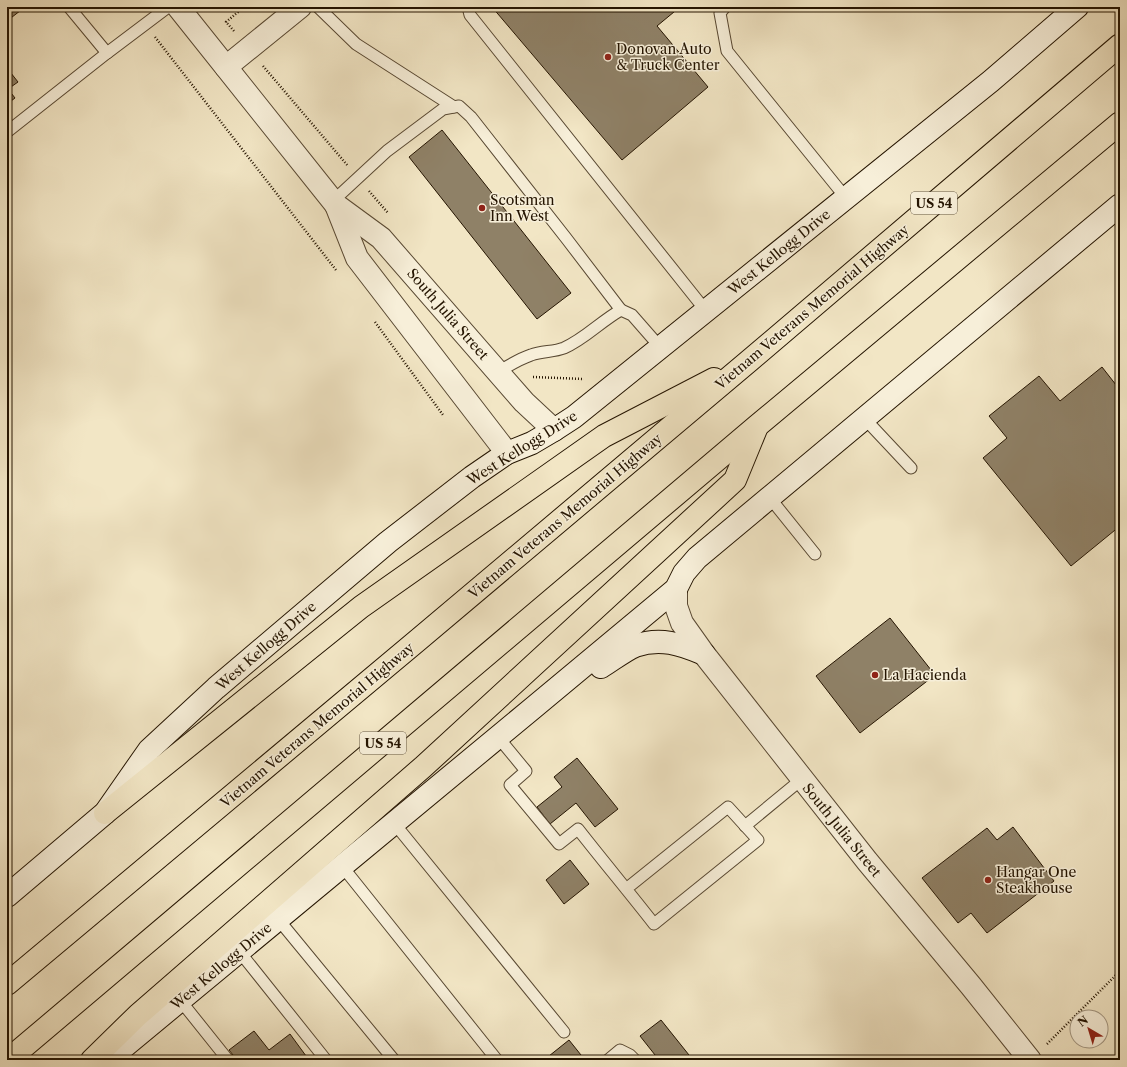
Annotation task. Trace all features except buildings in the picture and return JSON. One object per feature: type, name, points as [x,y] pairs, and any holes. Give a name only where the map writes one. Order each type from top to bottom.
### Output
[{"type":"highway","name":"Vietnam Veterans Memorial Highway","points":[[7,984],[424,635],[1120,44]]},
{"type":"highway","name":"US 54","points":[[8,1060],[757,426],[1120,122]]},
{"type":"highway","points":[[105,813],[361,607],[585,449],[604,436],[749,360]]},
{"type":"highway","points":[[92,1060],[138,1015],[423,767],[734,480],[757,426]]},
{"type":"main road","name":"South Julia Street","points":[[178,7],[335,203],[381,238],[506,368],[524,402],[554,430]]},
{"type":"main road","points":[[226,67],[300,7]]},
{"type":"main road","name":"West Kellogg Drive","points":[[7,896],[105,813],[149,750],[216,688],[388,542],[472,477],[507,453],[532,442],[574,417],[991,81],[1077,7]]},
{"type":"main road","name":"South Julia Street","points":[[335,203],[357,258],[507,453]]},
{"type":"main road","name":"West Kellogg Drive","points":[[108,1060],[676,589],[684,573],[697,558],[1120,206]]},
{"type":"main road","name":"South Julia Street","points":[[676,589],[676,606],[682,623],[704,654],[867,861],[971,986],[1036,1054]]},
{"type":"main road","points":[[534,708],[634,646],[650,642],[665,641],[686,646],[704,654]]},
{"type":"lane","points":[[69,7],[107,53]]},
{"type":"lane","points":[[7,132],[168,7]]},
{"type":"lane","points":[[318,7],[356,44],[454,107]]},
{"type":"lane","points":[[468,7],[470,15],[706,311]]},
{"type":"lane","points":[[725,7],[720,13],[727,51],[846,198]]},
{"type":"lane","points":[[335,203],[358,178],[387,151],[443,109],[459,106],[471,117],[621,310],[632,315],[660,347]]},
{"type":"lane","points":[[506,368],[532,355],[564,348],[621,310]]},
{"type":"lane","points":[[865,419],[911,468]]},
{"type":"lane","points":[[770,498],[815,554]]},
{"type":"lane","points":[[498,738],[526,771],[510,785],[559,844],[578,829],[626,889],[654,924],[758,840],[728,807],[626,889]]},
{"type":"lane","points":[[745,826],[802,779]]},
{"type":"lane","points":[[394,823],[564,1032]]},
{"type":"lane","points":[[342,866],[497,1060]]},
{"type":"lane","points":[[278,918],[394,1060]]},
{"type":"lane","points":[[239,951],[326,1060]]},
{"type":"lane","points":[[180,1000],[228,1060]]},
{"type":"lane","points":[[608,1060],[620,1050],[630,1055],[635,1060]]},
{"type":"path","points":[[244,7],[226,22],[388,214]]},
{"type":"path","points":[[146,24],[166,52],[340,275]]},
{"type":"path","points":[[373,319],[444,416]]},
{"type":"path","points":[[506,368],[527,377],[586,380]]},
{"type":"path","points":[[1036,1054],[1120,971]]},
{"type":"place","name":"Donovan Auto & Truck Center","points":[[608,57]]},
{"type":"place","name":"Scotsman Inn West","points":[[482,208]]},
{"type":"place","name":"La Hacienda","points":[[875,675]]},
{"type":"place","name":"Hangar One Steakhouse","points":[[988,880]]}]
